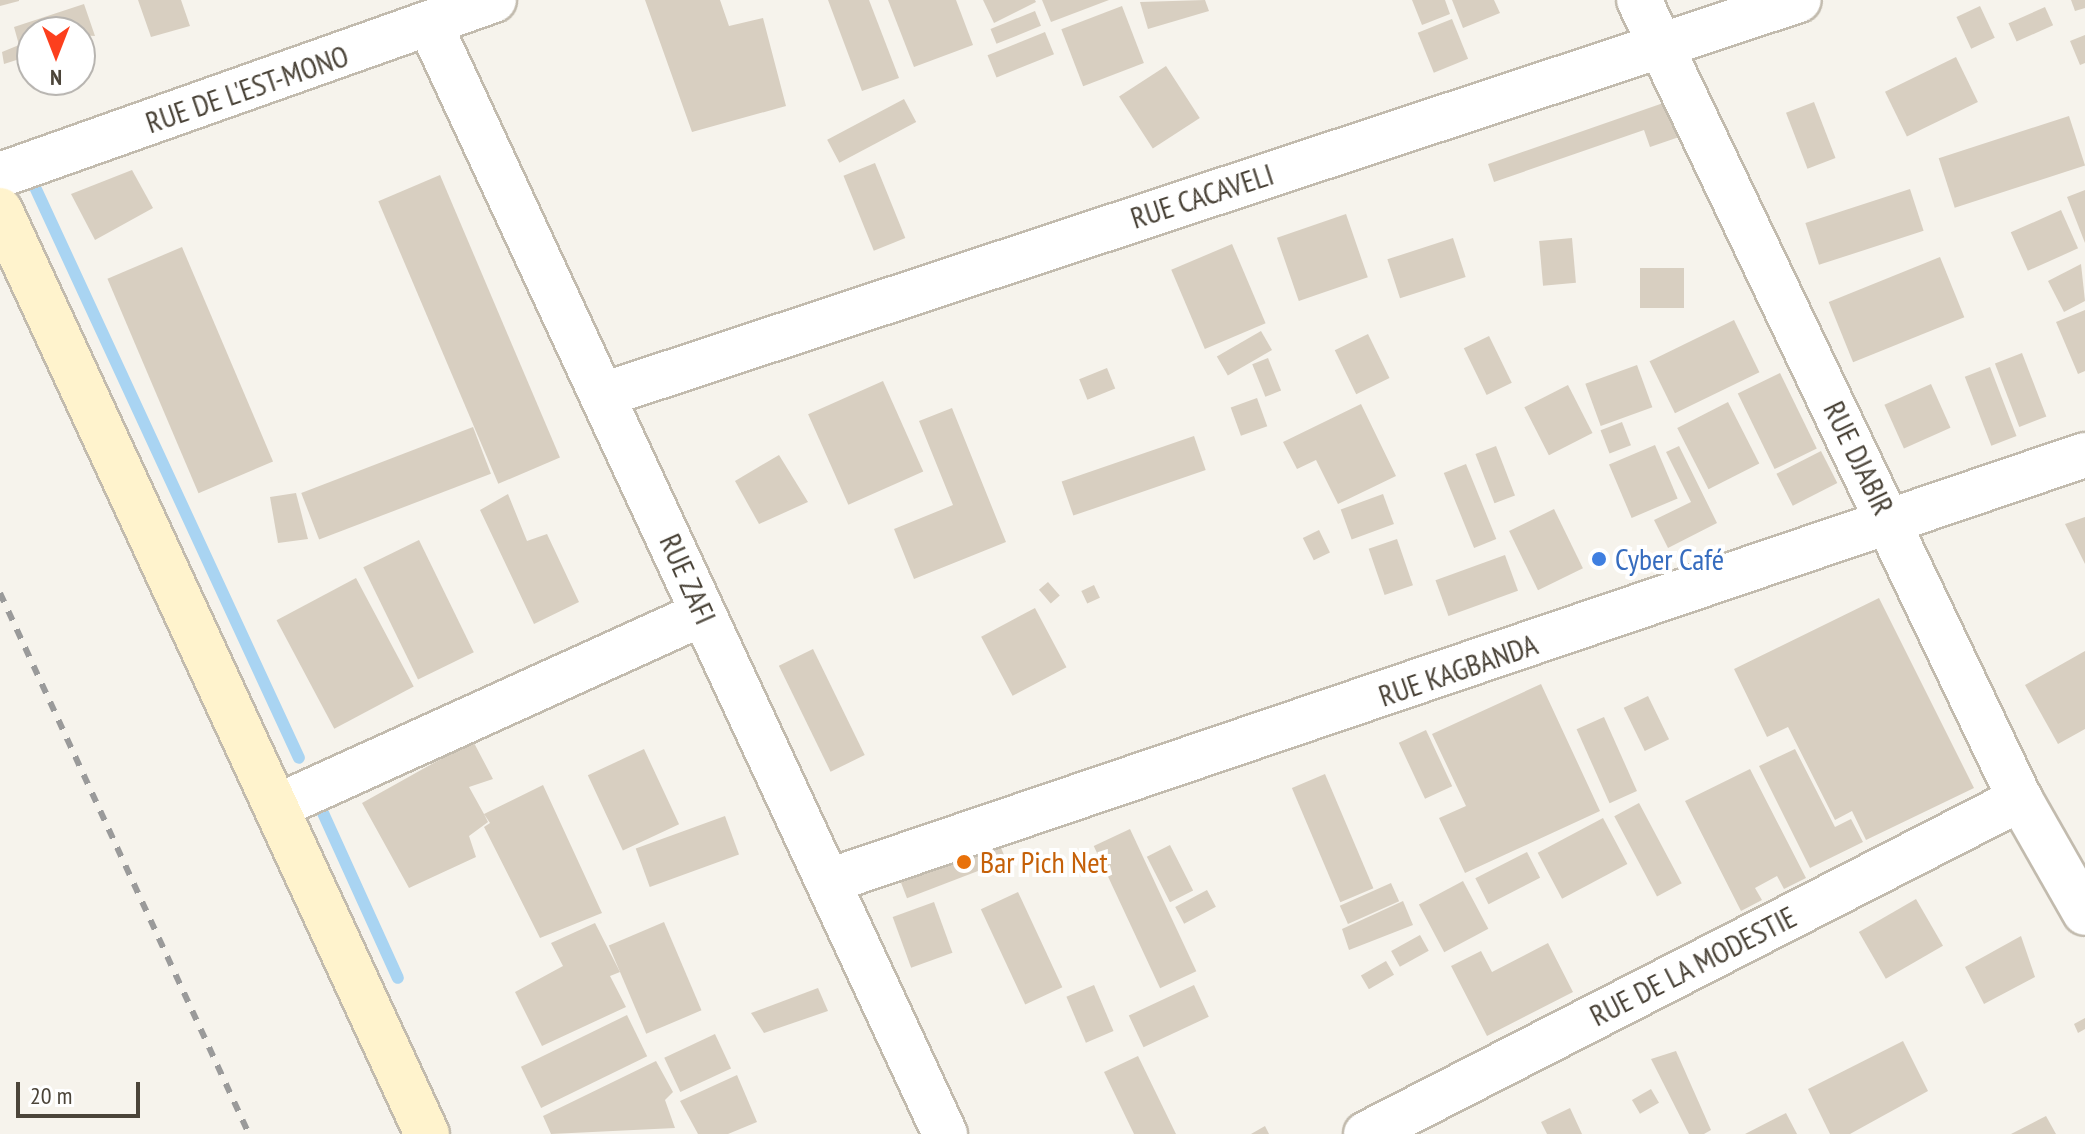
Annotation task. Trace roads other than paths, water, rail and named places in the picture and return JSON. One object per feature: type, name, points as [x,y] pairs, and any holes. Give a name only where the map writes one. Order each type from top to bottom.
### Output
[{"type":"street","name":"RUE DE L'EST-MONO","points":[[0,175],[494,0]]},
{"type":"street","name":"RUE DJABIR","points":[[1639,0],[2020,799],[2085,913]]},
{"type":"street","name":"RUE CACAVELI","points":[[606,394],[1799,0]]},
{"type":"street","name":"RUE ZAFI","points":[[430,25],[606,394],[703,613],[945,1134]]},
{"type":"street","points":[[0,210],[427,1134]]},
{"type":"street","name":"RUE KAGBANDA","points":[[829,881],[1891,524],[2085,455]]},
{"type":"street","points":[[276,807],[703,613]]},
{"type":"street","name":"RUE DE LA MODESTIE","points":[[1366,1134],[2020,799]]},
{"type":"waterway","points":[[34,185],[299,758]]},
{"type":"waterway","points":[[323,813],[398,978]]},
{"type":"railway","points":[[0,593],[249,1134]]},
{"type":"place","name":"Cyber Café","points":[[1599,559]]},
{"type":"place","name":"Bar Pich Net","points":[[964,862]]}]
